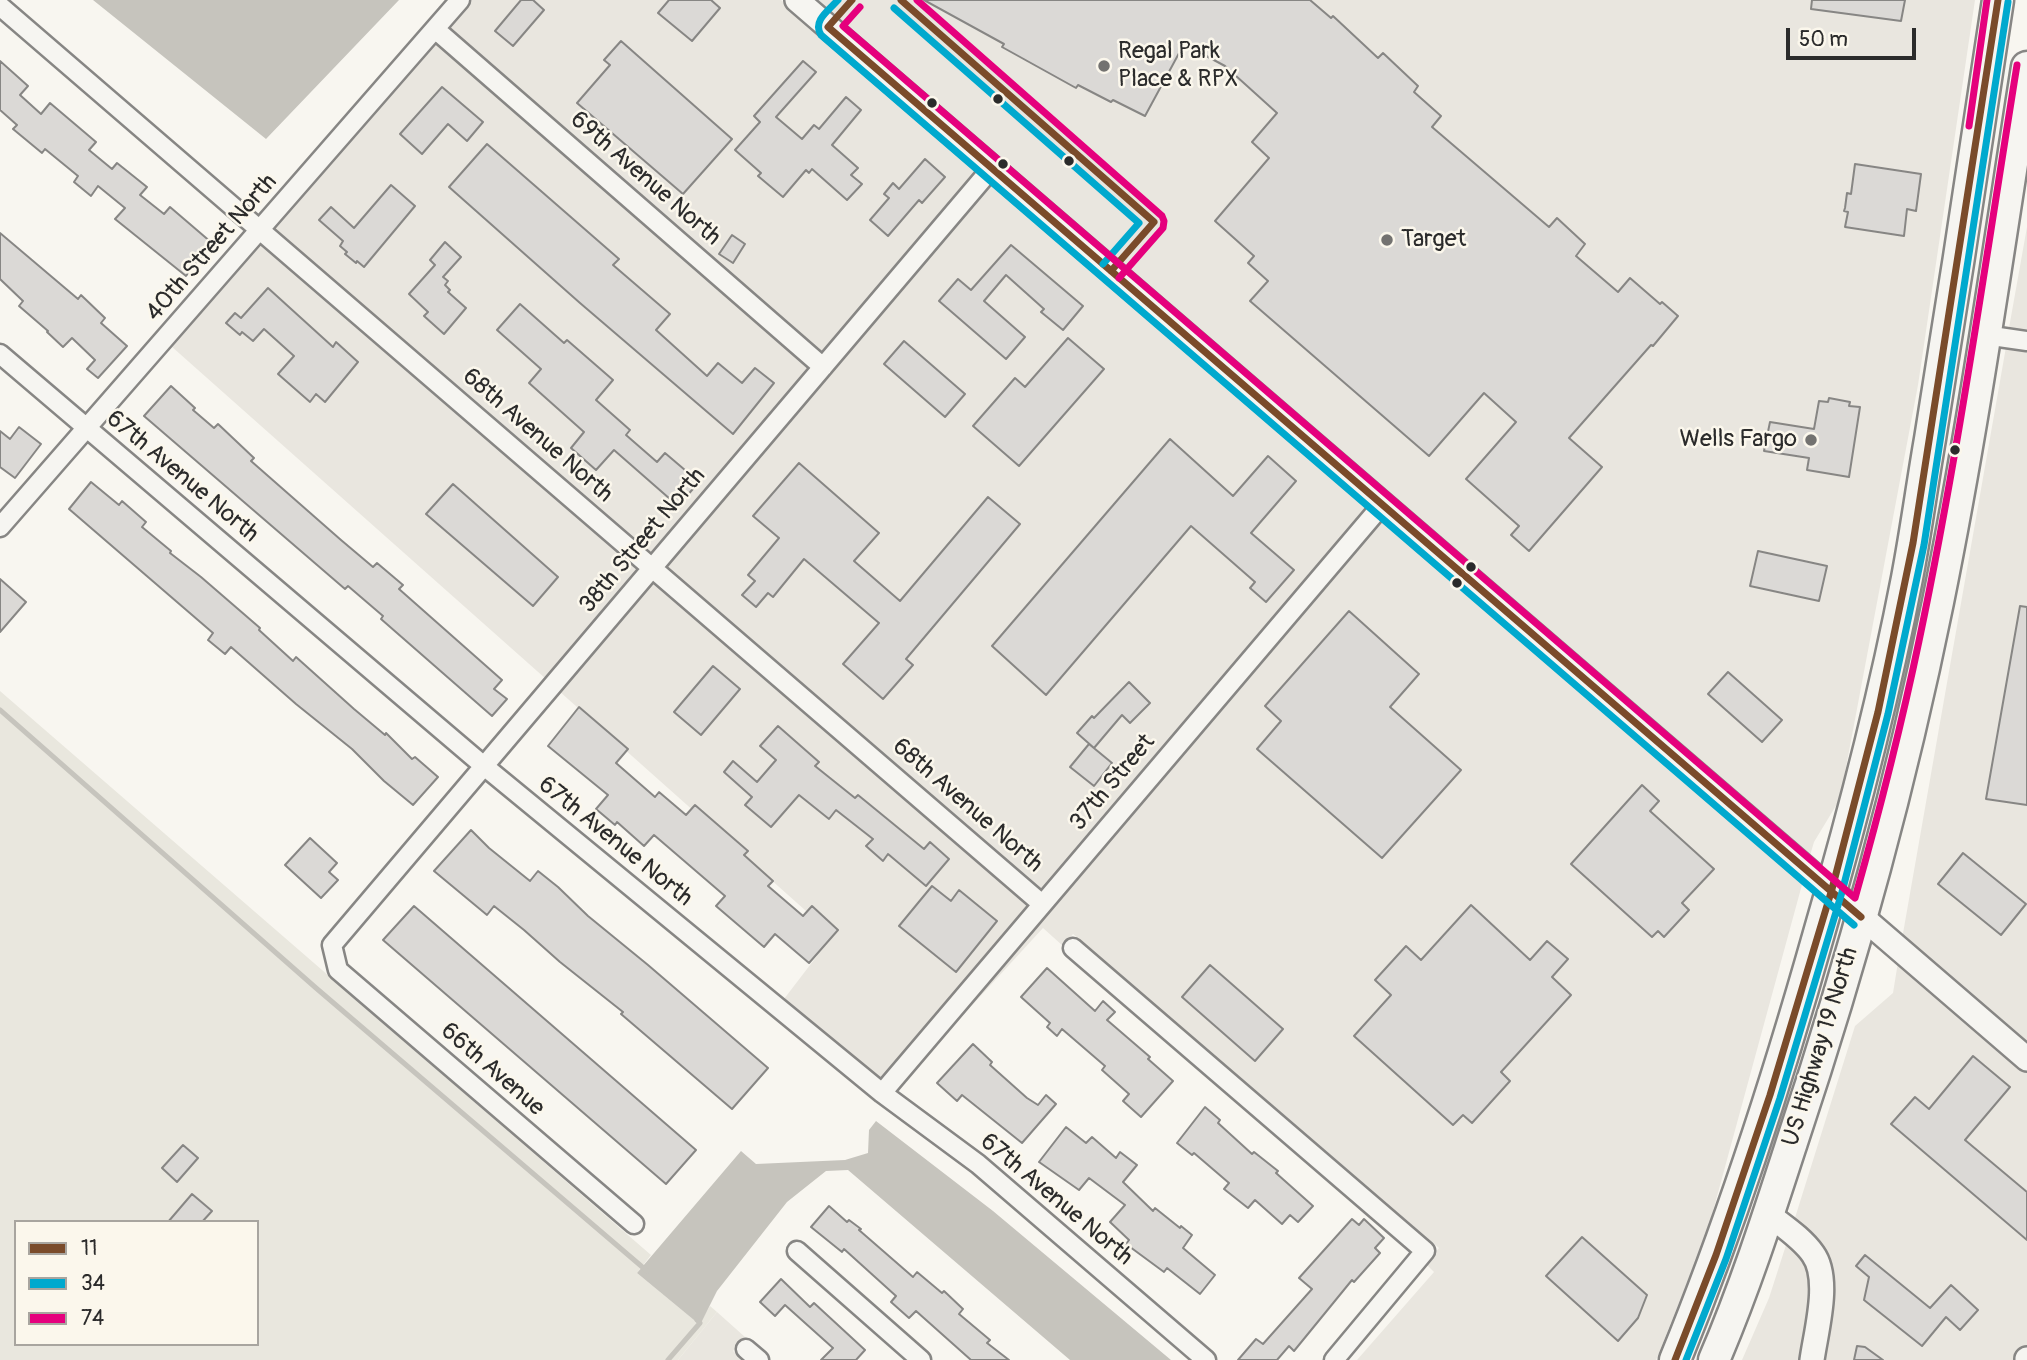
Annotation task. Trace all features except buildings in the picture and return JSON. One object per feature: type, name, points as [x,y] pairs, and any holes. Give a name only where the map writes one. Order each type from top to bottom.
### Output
[{"type":"highway","name":"US Highway 19 North","points":[[1675,1360],[1732,1209],[1784,1055],[1831,891],[1881,696],[1907,578],[1998,0]]},
{"type":"highway","name":"US Highway 19 North","points":[[1714,1360],[1768,1214],[1820,1060],[1896,789],[1938,600],[1985,335],[2027,67]]},
{"type":"highway","points":[[1958,262],[1965,302],[1972,320],[1985,335]]},
{"type":"highway","points":[[1949,321],[1964,365],[1971,415]]},
{"type":"street","name":"40th Street North","points":[[0,527],[460,0]]},
{"type":"street","points":[[797,0],[2027,1059]]},
{"type":"street","name":"68th Avenue North","points":[[0,6],[1042,904]]},
{"type":"street","name":"69th Avenue North","points":[[435,29],[823,366]]},
{"type":"street","name":"38th Street North","points":[[332,944],[992,169]]},
{"type":"street","points":[[1985,335],[2027,341]]},
{"type":"street","name":"67th Avenue North","points":[[0,355],[484,766],[882,1093],[978,1164],[1206,1360]]},
{"type":"street","name":"37th Street","points":[[882,1093],[1382,505]]},
{"type":"street","name":"66th Avenue","points":[[332,944],[338,970],[634,1224]]},
{"type":"street","points":[[1073,948],[1425,1251],[1334,1360]]},
{"type":"street","points":[[1768,1214],[1806,1246],[1815,1256],[1821,1272],[1822,1293],[1812,1360]]},
{"type":"street","points":[[797,1251],[921,1360]]},
{"type":"shaded area","points":[[93,0],[399,0],[266,139]]},
{"type":"shaded area","points":[[472,0],[781,0],[978,170],[823,353],[448,27]]},
{"type":"shaded area","points":[[812,0],[1975,0],[1918,385],[1840,799],[1814,842],[1809,859]]},
{"type":"shaded area","points":[[435,42],[810,368],[652,554],[274,228]]},
{"type":"shaded area","points":[[992,182],[1369,507],[1042,891],[665,566]]},
{"type":"shaded area","points":[[2027,227],[2027,331],[2009,328]]},
{"type":"shaded area","points":[[261,243],[639,570],[546,679],[171,346]]},
{"type":"shaded area","points":[[2006,347],[2027,351],[2027,1046],[1902,939]]},
{"type":"shaded area","points":[[1382,519],[1803,881],[1707,1233],[1656,1360],[1357,1360],[1434,1272],[1426,1264],[1439,1248],[1073,934],[1063,946],[1043,928],[920,1062]]},
{"type":"shaded area","points":[[652,581],[1029,906],[881,1079],[784,999],[833,935],[559,691]]},
{"type":"shaded area","points":[[0,691],[651,1255],[637,1273],[699,1324],[710,1306],[717,1312],[678,1360],[0,1360]]},
{"type":"shaded area","points":[[1898,962],[2027,1073],[2027,1345],[2014,1360],[1821,1360],[1830,1301],[1794,1221],[1855,1026],[1893,993]]},
{"type":"shaded area","points":[[876,1121],[993,1211],[1171,1360],[1070,1360],[848,1170],[826,1171],[787,1202],[717,1291],[700,1325],[637,1273],[741,1151],[756,1164],[845,1160],[868,1153],[869,1130]]},
{"type":"shaded area","points":[[1787,1242],[1806,1261],[1811,1275],[1812,1294],[1802,1360],[1742,1360],[1769,1298]]},
{"type":"shaded area","points":[[717,1312],[745,1337],[733,1351],[744,1360],[678,1360]]},
{"type":"waterway","points":[[0,710],[316,988],[647,1271]]},
{"type":"waterway","points":[[668,1360],[700,1323],[697,1320]]},
{"type":"transit line","name":"34","points":[[838,0],[820,20],[821,35],[1854,925]]},
{"type":"transit line","name":"11","points":[[852,0],[828,27],[1861,917]]},
{"type":"transit line","name":"11","points":[[901,0],[1154,222],[1111,271]]},
{"type":"transit line","name":"74","points":[[917,0],[1162,216],[1163,228],[1119,278]]},
{"type":"transit line","name":"74","points":[[1969,126],[1987,0]]},
{"type":"transit line","name":"11","points":[[1675,1360],[1716,1255],[1770,1095],[1832,889],[1878,712],[1913,543],[1998,0]]},
{"type":"transit line","name":"34","points":[[1686,1360],[1726,1259],[1780,1098],[1842,892],[1888,714],[1924,545],[2008,2]]},
{"type":"transit line","name":"74","points":[[860,7],[843,26],[1855,898],[1897,738],[1933,570],[2017,65]]},
{"type":"transit line","name":"34","points":[[894,8],[1139,223],[1103,264]]},
{"type":"place","name":"Regal Park Place & RPX","points":[[1104,66]]},
{"type":"place","name":"Target","points":[[1387,240]]},
{"type":"place","name":"Wells Fargo","points":[[1811,440]]}]
